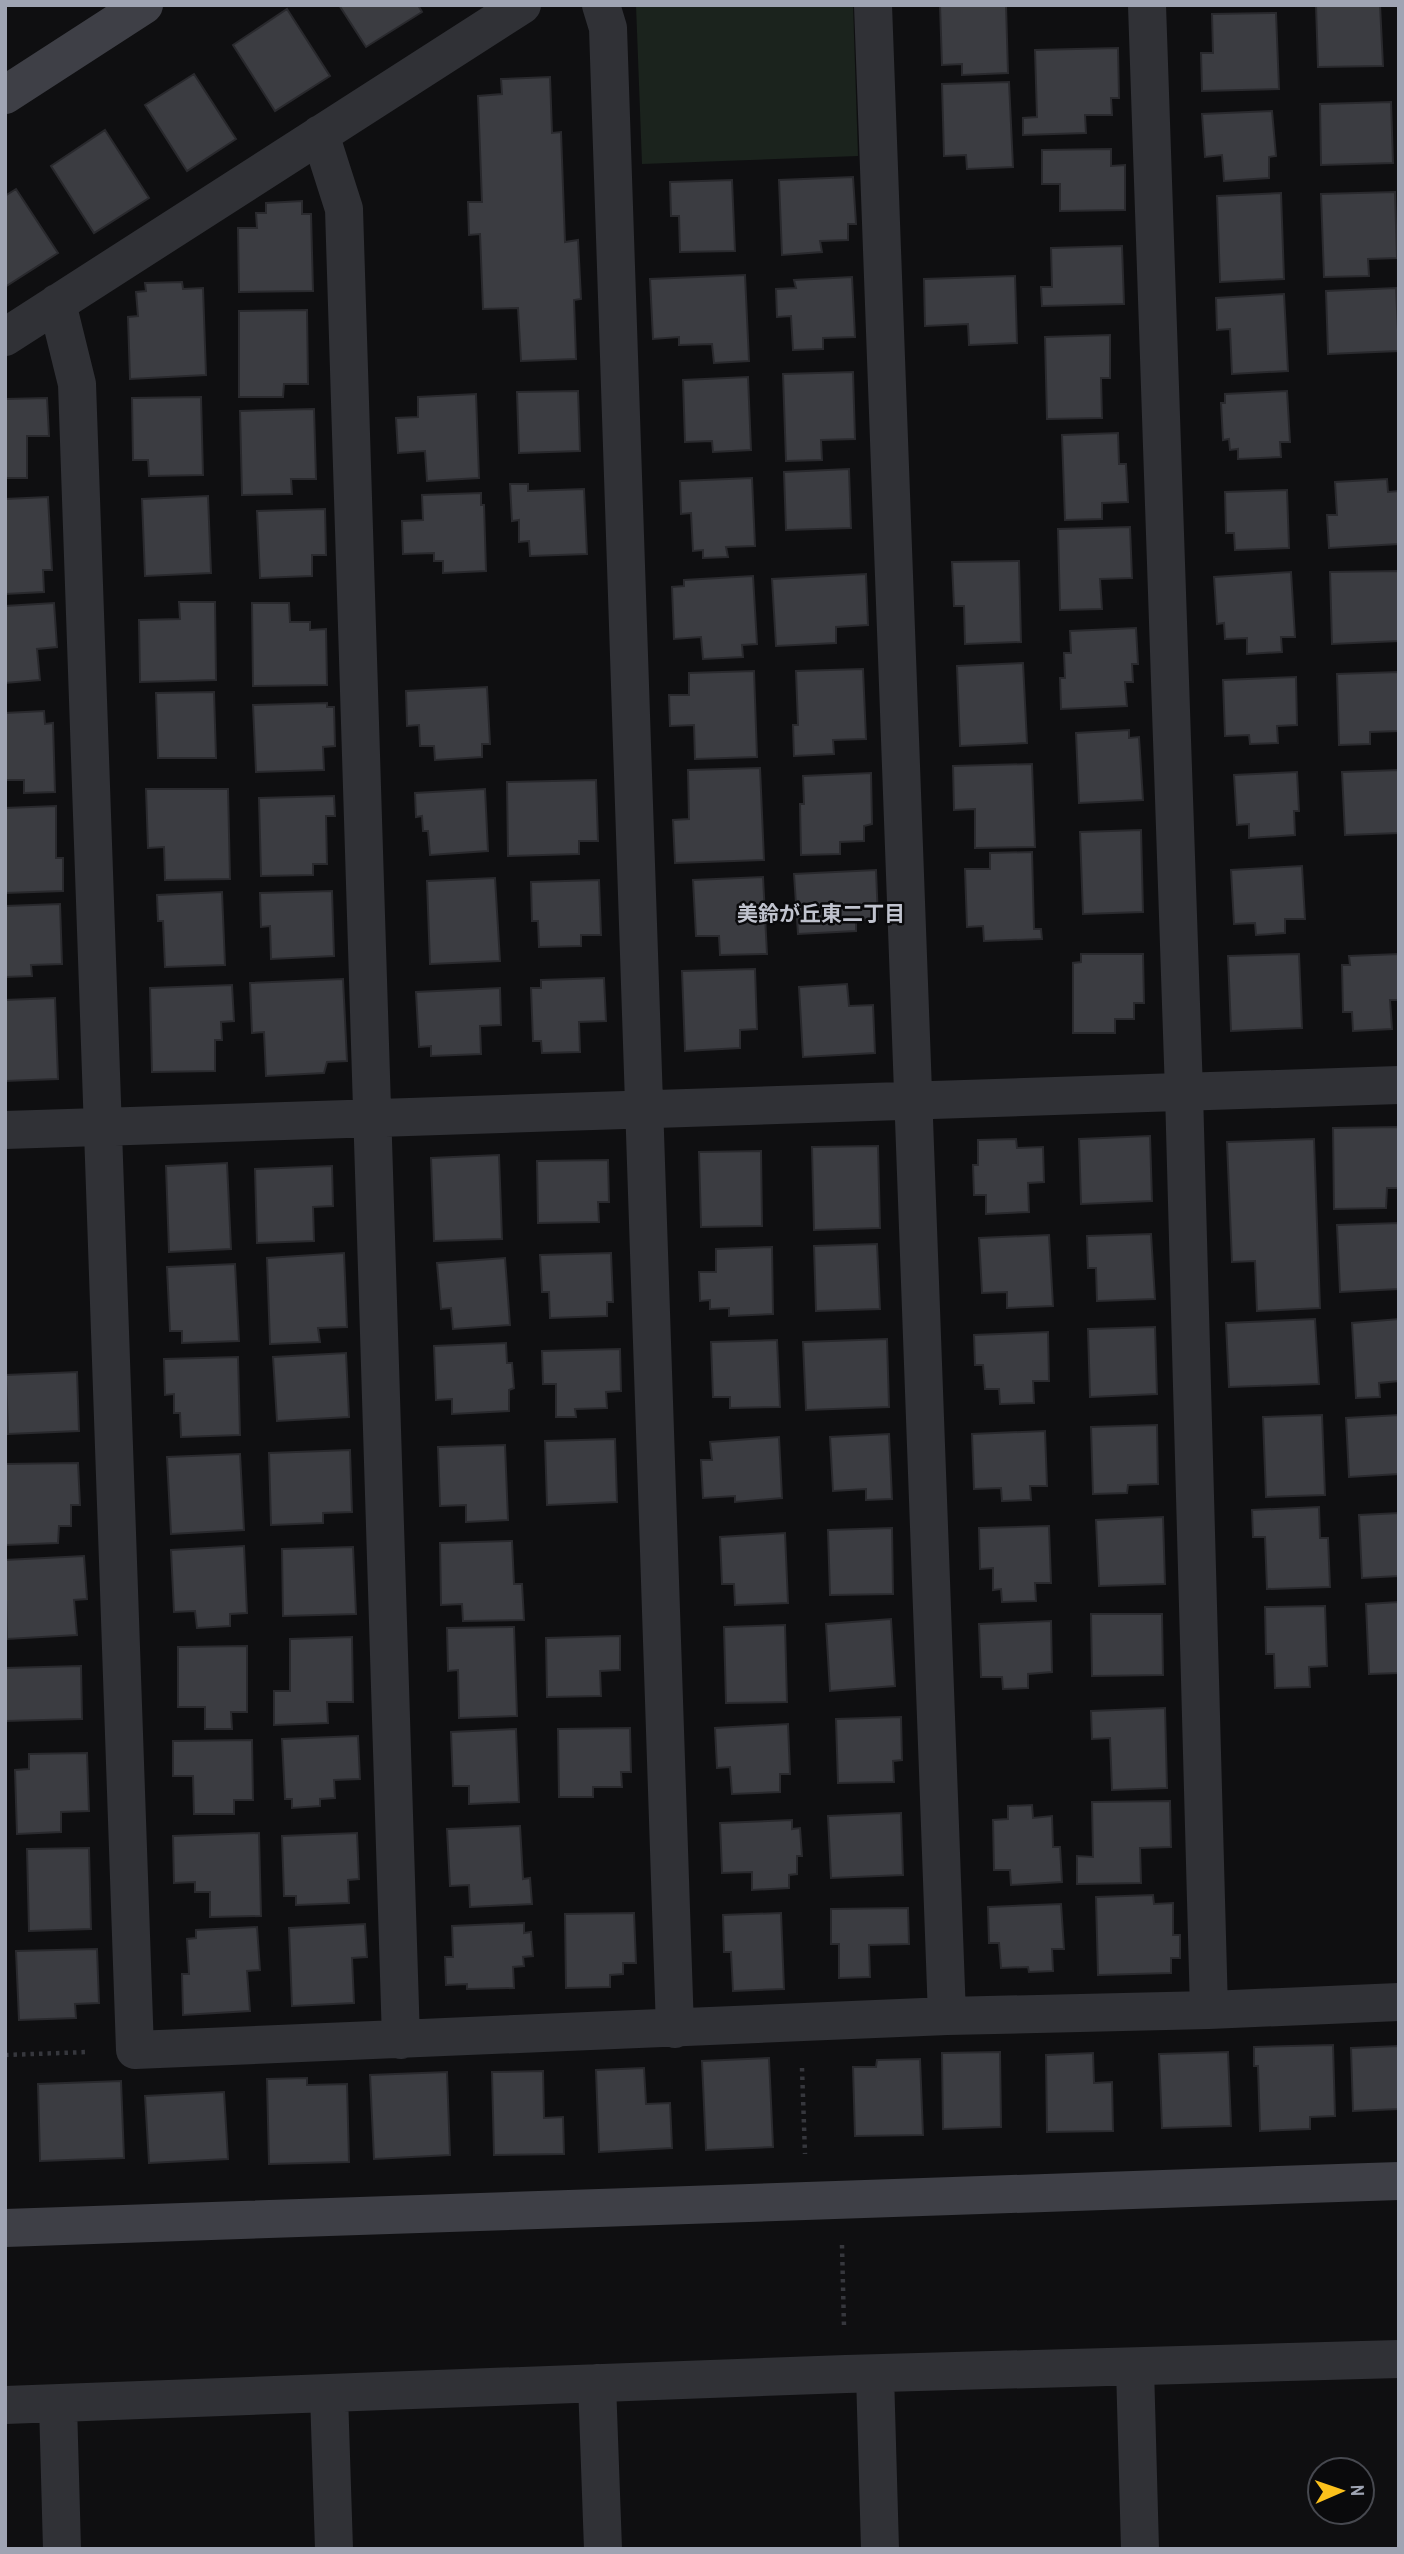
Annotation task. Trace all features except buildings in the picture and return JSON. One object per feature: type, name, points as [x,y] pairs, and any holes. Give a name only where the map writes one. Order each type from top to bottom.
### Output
[{"type":"street","points":[[5,95],[144,5]]},
{"type":"street","points":[[5,337],[522,5]]},
{"type":"street","points":[[601,5],[608,28],[675,2029]]},
{"type":"street","points":[[873,5],[947,2015]]},
{"type":"street","points":[[1147,5],[1184,1092],[1209,2010]]},
{"type":"street","points":[[320,134],[344,209],[401,2040]]},
{"type":"street","points":[[57,303],[77,384],[135,2050],[675,2029],[947,2015],[1209,2010],[1399,2002]]},
{"type":"street","points":[[5,1130],[1399,1085]]},
{"type":"street","points":[[5,2228],[1399,2181]]},
{"type":"street","points":[[5,2405],[860,2374],[1399,2358]]},
{"type":"street","points":[[1135,2367],[1140,2549]]},
{"type":"street","points":[[860,2374],[880,2549]]},
{"type":"street","points":[[597,2383],[603,2549]]},
{"type":"street","points":[[329,2394],[334,2549]]},
{"type":"street","points":[[58,2404],[62,2549]]},
{"type":"path","points":[[801,2022],[806,2163]]},
{"type":"path","points":[[5,2055],[135,2050]]},
{"type":"path","points":[[842,2241],[860,2374]]},
{"type":"shaded area","points":[[636,5],[853,5],[858,156],[642,164]]},
{"type":"district","name":"美鈴が丘東二丁目","points":[[821,913]]}]
